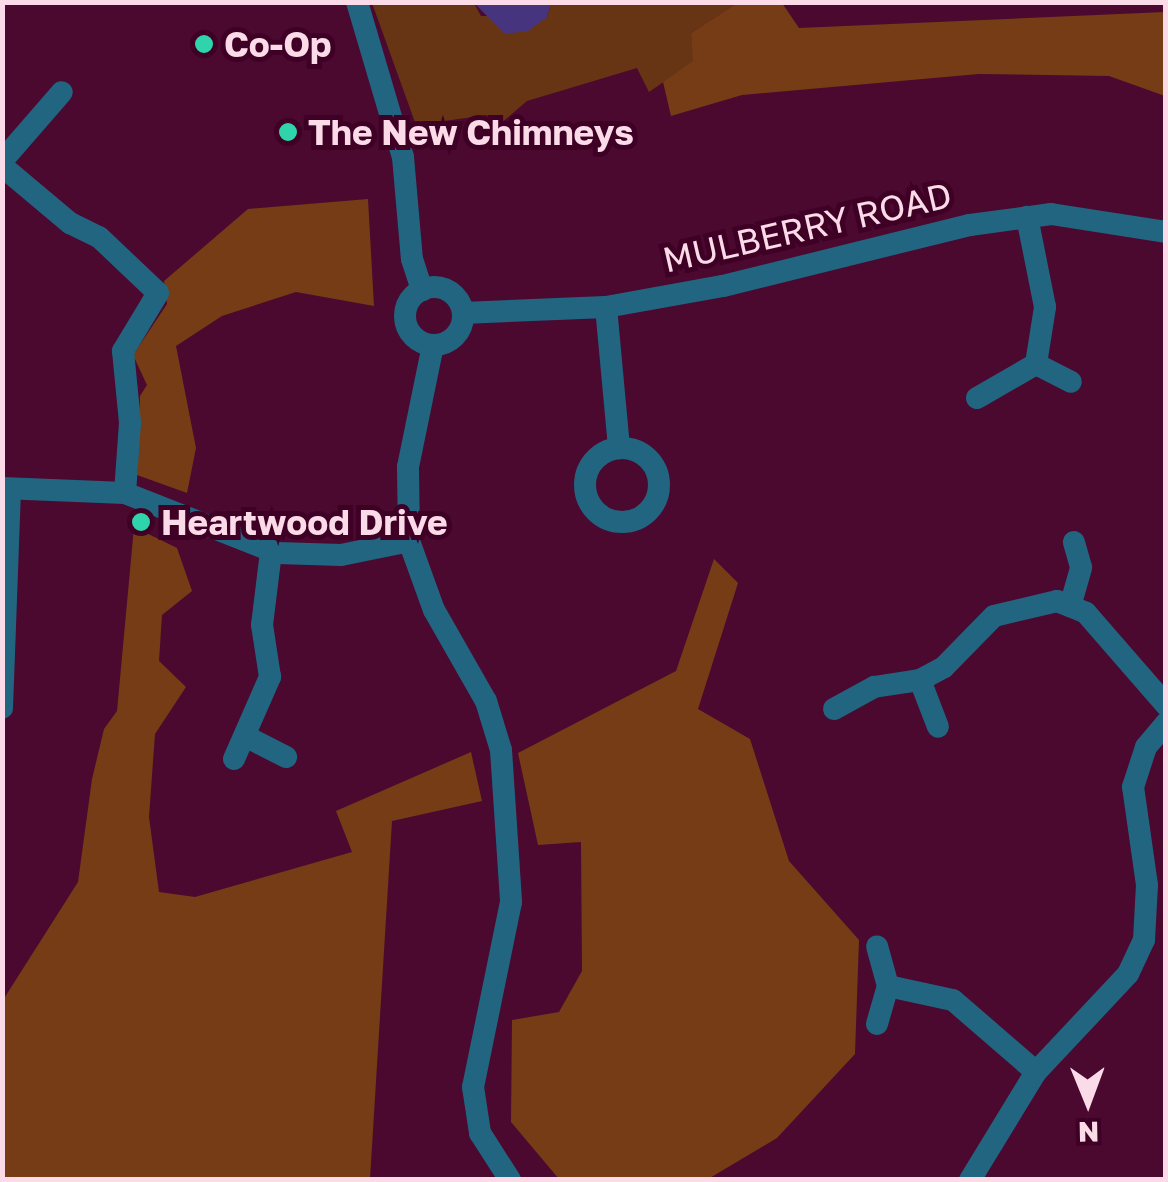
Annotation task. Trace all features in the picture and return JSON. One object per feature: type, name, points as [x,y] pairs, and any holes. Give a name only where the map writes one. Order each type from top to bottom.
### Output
[{"type":"street","points":[[357,2],[403,157],[412,259],[422,290]]},
{"type":"street","points":[[62,92],[2,164],[70,223],[100,238],[158,294],[122,351],[130,422],[125,493]]},
{"type":"street","name":"MULBERRY ROAD","points":[[463,314],[606,306],[1051,214],[1166,232]]},
{"type":"street","points":[[1027,217],[1044,306],[1036,364]]},
{"type":"street","points":[[434,345],[416,338],[406,322],[408,303],[422,290],[448,291],[463,314],[458,332],[434,345],[408,467],[409,541],[434,610],[486,701],[504,767],[511,902],[473,1087],[480,1133],[510,1180]]},
{"type":"street","points":[[606,306],[619,448]]},
{"type":"street","points":[[1036,364],[1072,382]]},
{"type":"street","points":[[977,398],[1036,364]]},
{"type":"street","points":[[2,708],[6,489],[125,493],[271,552],[309,557],[409,541]]},
{"type":"street","points":[[1071,604],[1081,567],[1074,542]]},
{"type":"street","points":[[234,759],[247,737],[270,677],[262,625],[271,552]]},
{"type":"street","points":[[834,709],[874,687],[920,680],[944,667],[994,616],[1028,604],[1071,604],[1166,705]]},
{"type":"street","points":[[920,680],[938,727]]},
{"type":"street","points":[[970,1180],[1036,1072],[1128,974],[1144,940],[1147,886],[1133,787],[1146,747],[1166,723]]},
{"type":"street","points":[[247,737],[286,757]]},
{"type":"street","points":[[877,946],[888,986],[877,1024]]},
{"type":"street","points":[[888,986],[953,1000],[1036,1072]]},
{"type":"shaded area","points":[[372,3],[474,3],[481,16],[547,17],[551,3],[737,3],[691,33],[694,61],[649,92],[637,68],[527,101],[492,131],[487,115],[416,125]]},
{"type":"shaded area","points":[[474,3],[551,3],[547,17],[528,31],[505,34]]},
{"type":"shaded area","points":[[737,3],[782,3],[799,28],[1165,12],[1165,96],[1109,76],[979,74],[742,95],[671,116],[663,82],[693,61],[691,33]]},
{"type":"shaded area","points":[[368,199],[374,306],[296,292],[222,316],[176,346],[196,448],[187,493],[137,475],[140,396],[147,385],[133,355],[167,304],[164,281],[248,209]]},
{"type":"shaded area","points":[[134,527],[177,548],[192,591],[162,615],[159,661],[186,687],[155,734],[149,817],[159,892],[195,897],[352,852],[336,811],[471,752],[482,801],[392,821],[370,1179],[3,1179],[3,1000],[78,882],[92,779],[104,729],[117,711]]},
{"type":"shaded area","points":[[714,559],[738,583],[698,709],[750,739],[789,861],[859,940],[855,1054],[777,1138],[708,1179],[559,1179],[511,1122],[512,1020],[559,1012],[582,971],[581,842],[538,845],[518,753],[676,671]]},
{"type":"place","name":"Co-Op","points":[[204,44]]},
{"type":"place","name":"The New Chimneys","points":[[288,132]]},
{"type":"place","name":"Heartwood Drive","points":[[141,522]]}]
